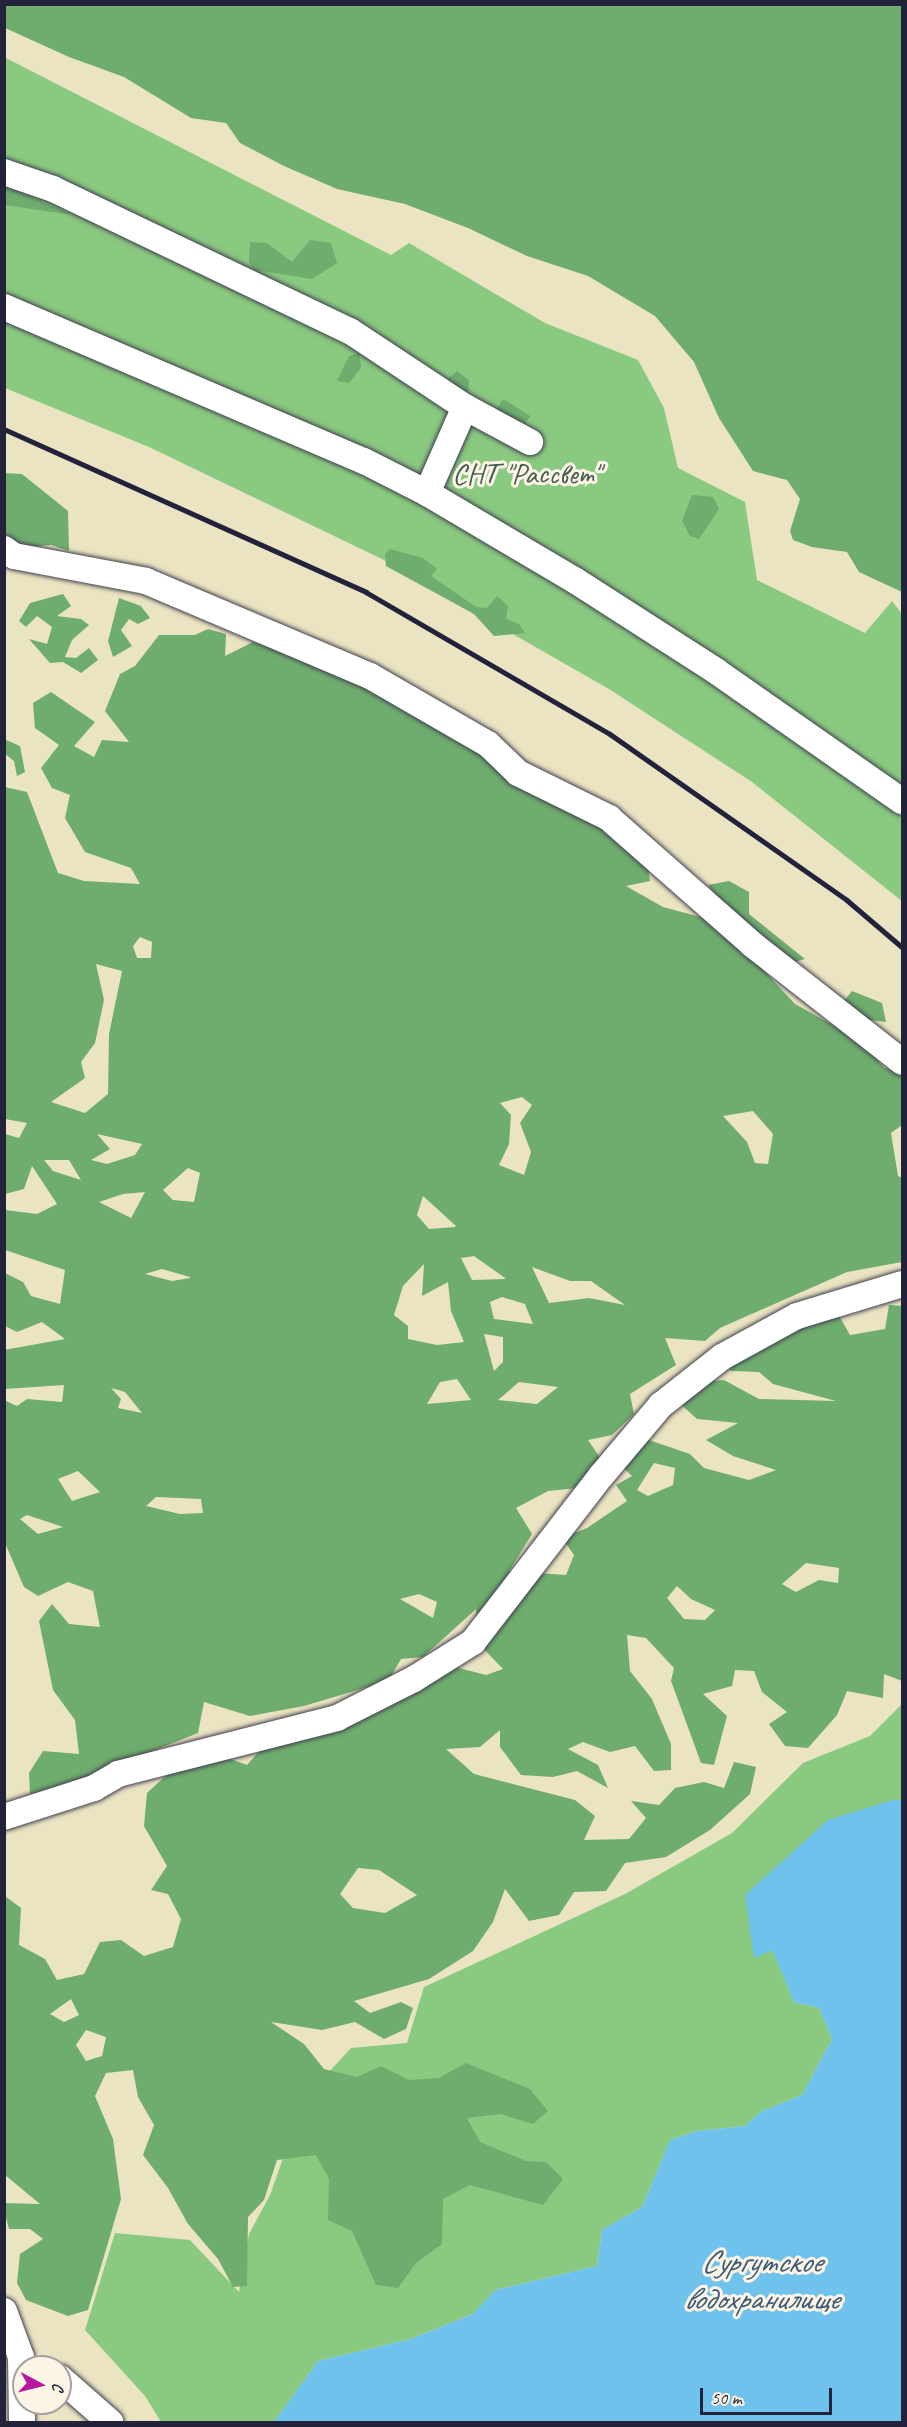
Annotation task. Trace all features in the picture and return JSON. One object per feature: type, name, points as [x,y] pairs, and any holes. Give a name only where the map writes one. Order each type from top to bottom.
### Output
[{"type":"street","points":[[4,172],[53,189],[350,331],[465,407],[530,442]]},
{"type":"street","points":[[4,307],[364,461],[427,493],[576,581],[706,665],[903,801]]},
{"type":"street","points":[[427,493],[465,407]]},
{"type":"street","points":[[4,549],[14,556],[146,581],[370,676],[488,744],[518,773],[609,818],[753,945],[903,1062]]},
{"type":"street","points":[[4,1816],[94,1788],[118,1774],[337,1718],[414,1679],[473,1642],[601,1476],[661,1405],[722,1357],[797,1316],[903,1284]]},
{"type":"street","points":[[4,2311],[26,2355]]},
{"type":"street","points":[[72,2389],[110,2422]]},
{"type":"green space","points":[[5,4],[902,5],[902,592],[859,572],[847,552],[812,547],[793,540],[790,531],[800,499],[787,480],[753,471],[719,418],[694,362],[655,316],[588,276],[527,256],[468,228],[405,204],[337,189],[284,166],[240,143],[226,123],[191,118],[124,77],[69,57],[5,28]]},
{"type":"green space","name":"СНТ \"Рассвет\"","points":[[4,57],[391,255],[409,243],[545,323],[638,360],[664,408],[678,468],[745,502],[757,580],[865,633],[892,601],[902,614],[902,901],[752,782],[609,689],[382,559],[149,447],[5,388]]},
{"type":"green space","points":[[5,185],[72,215],[5,205]]},
{"type":"green space","points":[[310,240],[331,243],[337,263],[312,279],[254,270],[249,262],[250,242],[267,243],[292,262]]},
{"type":"green space","points":[[359,353],[361,368],[349,383],[337,381],[349,356]]},
{"type":"green space","points":[[457,371],[469,380],[468,395],[446,380]]},
{"type":"green space","points":[[503,399],[530,416],[521,431],[493,414]]},
{"type":"green space","points":[[4,473],[22,474],[68,511],[69,551],[51,545],[17,548],[5,533]]},
{"type":"green space","points":[[692,495],[713,497],[719,509],[699,539],[690,536],[682,521]]},
{"type":"green space","points":[[390,549],[423,558],[437,569],[431,576],[476,607],[487,608],[497,596],[508,606],[506,619],[519,624],[525,633],[494,636],[474,614],[386,566],[385,554]]},
{"type":"green space","points":[[63,594],[71,606],[57,616],[81,619],[89,625],[72,640],[65,657],[76,658],[89,648],[98,660],[81,673],[63,662],[50,663],[29,639],[47,644],[52,627],[37,616],[26,627],[19,621],[30,603]]},
{"type":"green space","points":[[119,598],[141,606],[150,618],[138,624],[129,619],[121,630],[132,646],[113,657],[108,641]]},
{"type":"green space","points":[[208,629],[226,634],[225,656],[253,642],[323,665],[405,707],[593,818],[647,859],[650,881],[626,886],[663,907],[719,922],[795,1004],[865,1043],[883,1067],[902,1075],[902,1125],[891,1133],[898,1176],[902,1178],[902,1262],[847,1272],[720,1328],[705,1341],[665,1338],[676,1365],[630,1394],[634,1414],[612,1435],[588,1440],[601,1459],[588,1487],[548,1491],[516,1508],[532,1534],[509,1571],[566,1575],[574,1555],[562,1538],[587,1528],[627,1501],[616,1485],[632,1476],[616,1461],[649,1440],[690,1454],[704,1468],[749,1480],[776,1470],[733,1456],[706,1440],[738,1423],[697,1419],[675,1399],[680,1384],[724,1380],[759,1399],[836,1401],[773,1384],[759,1372],[731,1371],[717,1356],[838,1314],[850,1335],[885,1329],[889,1305],[902,1306],[902,1681],[884,1674],[883,1698],[847,1691],[837,1715],[808,1748],[785,1746],[769,1724],[787,1712],[762,1692],[754,1671],[735,1670],[732,1686],[703,1694],[727,1716],[714,1765],[701,1763],[671,1681],[674,1668],[646,1638],[627,1635],[630,1671],[652,1699],[671,1744],[671,1770],[654,1771],[635,1746],[610,1752],[583,1742],[568,1749],[598,1765],[608,1788],[577,1771],[553,1777],[521,1775],[500,1747],[500,1730],[480,1747],[446,1749],[474,1774],[575,1800],[595,1816],[584,1840],[629,1839],[646,1818],[631,1801],[659,1805],[675,1788],[704,1782],[724,1788],[734,1762],[756,1767],[750,1794],[710,1830],[666,1857],[625,1863],[606,1891],[574,1892],[559,1915],[529,1921],[505,1889],[493,1922],[473,1951],[429,1979],[354,2001],[370,2013],[401,2002],[413,2008],[406,2029],[384,2039],[355,2022],[322,2030],[271,2022],[304,2044],[324,2069],[357,2077],[381,2066],[409,2080],[439,2078],[466,2063],[530,2089],[548,2111],[533,2124],[500,2114],[467,2118],[480,2142],[526,2161],[546,2162],[563,2179],[543,2205],[470,2185],[443,2199],[442,2244],[416,2263],[398,2288],[376,2285],[352,2231],[328,2220],[329,2179],[316,2155],[277,2160],[264,2200],[248,2217],[247,2286],[233,2287],[218,2259],[188,2224],[168,2188],[143,2155],[154,2125],[138,2097],[133,2070],[106,2073],[95,2096],[113,2139],[121,2199],[88,2310],[68,2316],[26,2300],[17,2283],[20,2254],[43,2239],[30,2229],[9,2229],[5,2214],[5,2203],[40,2204],[5,2175],[5,1896],[21,1908],[19,1945],[45,1959],[57,1980],[84,1974],[100,1942],[121,1940],[144,1956],[173,1947],[181,1919],[168,1894],[151,1890],[167,1866],[144,1826],[147,1793],[173,1769],[219,1755],[247,1765],[262,1748],[455,1667],[486,1675],[503,1669],[479,1644],[476,1609],[423,1657],[401,1659],[388,1681],[304,1706],[250,1716],[204,1702],[198,1733],[80,1780],[30,1794],[29,1773],[43,1751],[79,1754],[75,1720],[53,1690],[39,1621],[52,1604],[69,1624],[100,1627],[93,1591],[68,1582],[38,1596],[24,1587],[5,1543],[4,1400],[17,1406],[27,1399],[62,1402],[64,1385],[5,1389],[4,1350],[65,1339],[42,1322],[17,1332],[5,1326],[5,1273],[23,1282],[31,1296],[60,1304],[65,1270],[5,1250],[5,1210],[37,1214],[57,1204],[32,1166],[24,1189],[5,1194],[5,1134],[19,1138],[27,1123],[5,1119],[5,787],[27,792],[58,873],[84,881],[140,884],[131,868],[85,852],[65,818],[70,795],[52,788],[41,768],[59,745],[35,728],[33,703],[51,692],[95,722],[74,746],[94,757],[102,740],[129,742],[105,711],[120,674],[135,666],[159,635],[195,635]],"holes":[[[140,937],[152,942],[151,958],[137,958],[133,946]],[[96,964],[122,971],[109,1034],[108,1094],[85,1113],[51,1102],[85,1078],[81,1062],[95,1043],[104,1000]],[[522,1097],[532,1105],[520,1123],[531,1152],[524,1175],[499,1165],[509,1144],[511,1115],[500,1103]],[[753,1111],[773,1134],[768,1164],[755,1163],[747,1142],[723,1116]],[[97,1134],[142,1144],[135,1155],[107,1164],[91,1160],[110,1149]],[[44,1160],[69,1160],[81,1180],[53,1171]],[[188,1168],[200,1173],[194,1202],[173,1200],[163,1190]],[[145,1192],[131,1218],[99,1202],[123,1194]],[[423,1196],[456,1226],[429,1229],[417,1215]],[[474,1256],[505,1278],[472,1280],[461,1258]],[[424,1264],[422,1296],[448,1282],[451,1311],[464,1342],[437,1345],[408,1339],[408,1326],[394,1315],[403,1286]],[[532,1267],[570,1281],[591,1281],[625,1305],[589,1298],[549,1303]],[[162,1269],[190,1277],[172,1281],[145,1274]],[[502,1297],[525,1304],[533,1324],[494,1319],[490,1302]],[[484,1334],[503,1337],[503,1362],[494,1371]],[[457,1379],[471,1400],[427,1404],[440,1382]],[[519,1382],[558,1387],[537,1404],[498,1400]],[[111,1388],[125,1392],[142,1413],[118,1408],[121,1399]],[[654,1463],[675,1468],[673,1485],[648,1496],[637,1490]],[[78,1471],[100,1492],[72,1501],[58,1479]],[[156,1497],[201,1499],[203,1513],[180,1514],[146,1506]],[[27,1515],[63,1527],[38,1534],[20,1519]],[[806,1563],[839,1568],[838,1583],[819,1580],[796,1592],[782,1584]],[[677,1586],[691,1599],[715,1610],[705,1620],[684,1619],[667,1598]],[[419,1594],[437,1602],[433,1618],[400,1599]],[[358,1868],[379,1870],[417,1895],[385,1913],[353,1908],[340,1894]],[[71,1999],[79,2015],[64,2022],[50,2014]],[[86,2030],[106,2037],[102,2056],[86,2061],[76,2045]]]},
{"type":"green space","points":[[4,739],[20,746],[25,772],[17,776],[14,761],[5,754]]},
{"type":"green space","points":[[729,881],[749,892],[749,914],[805,959],[788,964],[737,922],[708,885]]},
{"type":"green space","points":[[852,991],[882,1003],[886,1022],[862,1019],[844,1001]]},
{"type":"green space","points":[[902,1704],[902,1800],[893,1800],[755,1957],[772,1949],[794,2002],[819,2008],[832,2039],[802,2095],[762,2111],[745,2126],[697,2131],[670,2140],[642,2207],[602,2230],[597,2266],[495,2290],[473,2314],[411,2339],[318,2361],[274,2422],[161,2422],[145,2396],[85,2330],[115,2233],[190,2240],[239,2292],[249,2234],[270,2195],[304,2099],[351,2048],[407,2043],[424,1987],[625,1894],[732,1833],[803,1763],[870,1736]]},
{"type":"water","name":"Сургутское водохранилище","points":[[893,1800],[902,1800],[902,2422],[274,2422],[318,2361],[411,2339],[473,2314],[495,2290],[597,2266],[602,2230],[642,2207],[670,2140],[697,2131],[745,2126],[762,2111],[802,2095],[832,2039],[819,2008],[794,2002],[772,1950],[754,1958],[745,1895],[828,1820]]},
{"type":"railway","points":[[4,429],[366,592],[610,734],[847,900],[902,947]]}]
